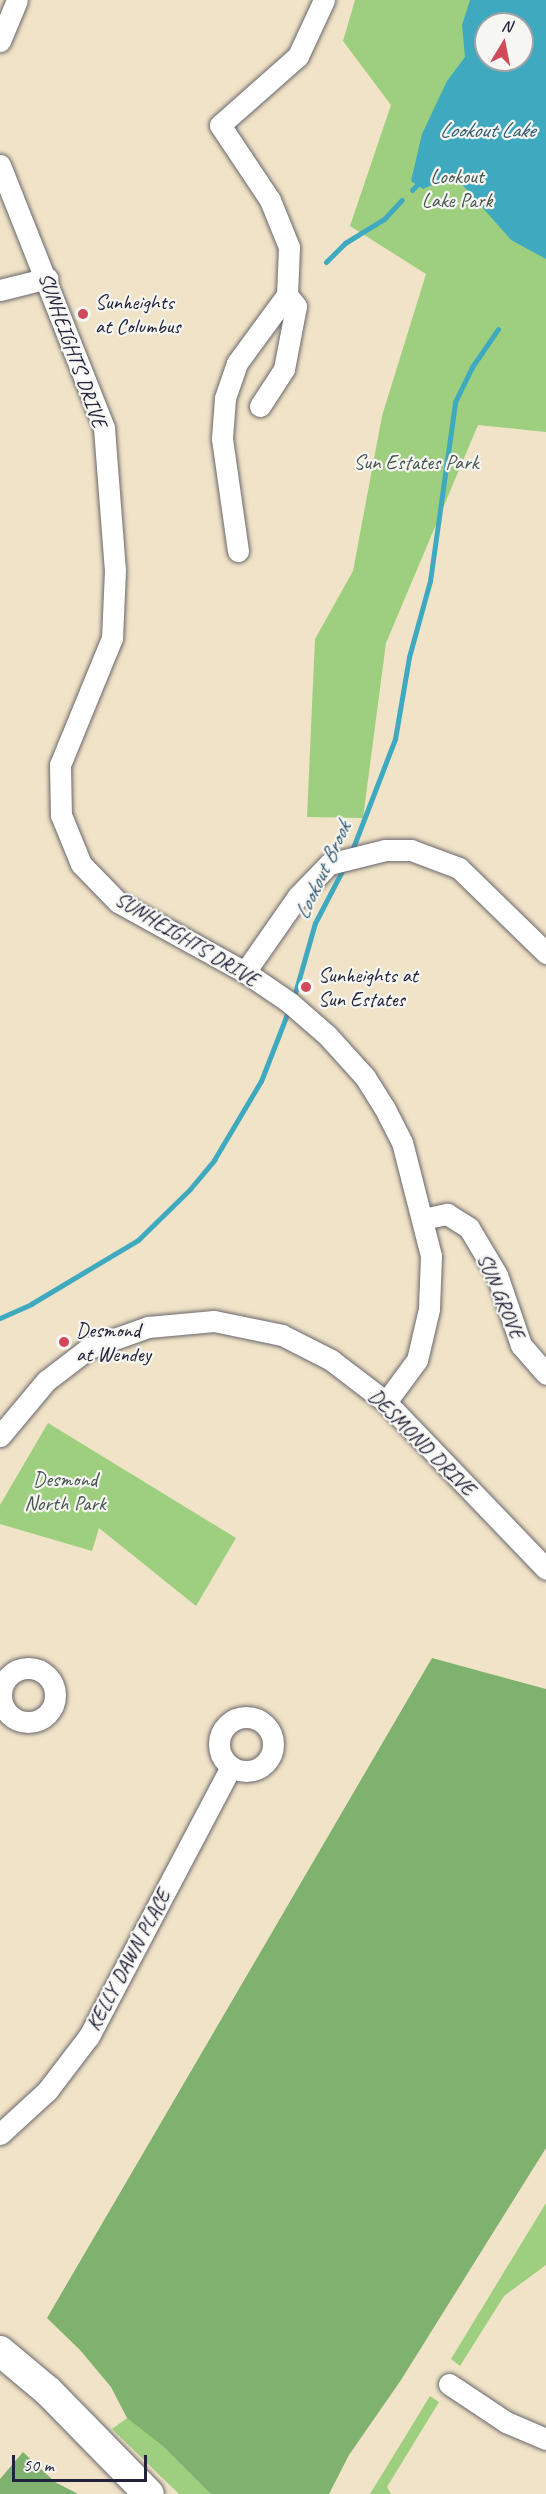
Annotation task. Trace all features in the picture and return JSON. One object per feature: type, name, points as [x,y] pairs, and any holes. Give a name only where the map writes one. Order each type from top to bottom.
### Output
[{"type":"main road","points":[[0,2351],[48,2391],[149,2494]]},
{"type":"street","points":[[0,41],[16,0]]},
{"type":"street","points":[[238,551],[222,438],[225,398],[237,363],[287,295],[289,247],[274,210],[220,125],[298,56],[324,0]]},
{"type":"street","name":"SUNHEIGHTS DRIVE","points":[[0,165],[48,278],[104,428],[115,570],[112,638],[60,765],[61,815],[81,864],[118,902],[244,972],[327,1035],[365,1077],[402,1142],[431,1256],[429,1309],[417,1360],[386,1402]]},
{"type":"street","points":[[0,290],[48,278]]},
{"type":"street","points":[[260,406],[284,369],[296,306],[287,295]]},
{"type":"street","points":[[244,972],[298,896],[330,864],[385,850],[411,850],[459,868],[546,953]]},
{"type":"street","name":"SUN GROVE","points":[[423,1219],[447,1214],[469,1228],[497,1275],[521,1345],[546,1374]]},
{"type":"street","name":"DESMOND DRIVE","points":[[0,1437],[46,1381],[89,1348],[148,1327],[214,1321],[282,1335],[331,1359],[386,1402],[546,1569]]},
{"type":"street","name":"KELLY DAWN PLACE","points":[[0,2134],[47,2091],[88,2036],[231,1767]]},
{"type":"street","points":[[449,2384],[506,2422],[546,2439]]},
{"type":"green space","name":"Lookout Lake Park","points":[[355,0],[546,0],[546,432],[478,425],[386,643],[363,818],[307,817],[315,639],[353,571],[382,416],[426,274],[350,226],[391,105],[343,41]]},
{"type":"green space","name":"Desmond North Park","points":[[48,1423],[236,1538],[196,1606],[99,1528],[92,1551],[0,1524],[0,1505]]},
{"type":"green space","points":[[432,1658],[546,1689],[546,2148],[401,2380],[349,2455],[329,2494],[211,2494],[163,2446],[127,2418],[111,2387],[80,2350],[47,2318]]},
{"type":"green space","points":[[546,2203],[546,2265],[504,2296],[460,2366],[451,2359]]},
{"type":"green space","points":[[430,2396],[439,2402],[387,2487],[391,2494],[370,2494]]},
{"type":"green space","points":[[127,2418],[210,2444],[324,2494],[179,2494],[112,2429]]},
{"type":"green space","points":[[23,2452],[55,2482],[78,2494],[0,2494],[0,2479]]},
{"type":"water","name":"Lookout Lake","points":[[470,0],[546,0],[546,259],[511,240],[460,182],[443,180],[423,189],[411,181],[422,134],[447,81],[465,57],[462,25]]},
{"type":"waterway","points":[[412,190],[417,185]]},
{"type":"waterway","points":[[326,262],[345,243],[384,219],[402,200]]},
{"type":"waterway","name":"Lookout Brook","points":[[351,853],[395,739],[409,657],[430,581],[455,402],[472,367],[498,329]]},
{"type":"waterway","name":"Lookout Brook","points":[[293,1000],[315,923],[344,867]]},
{"type":"waterway","name":"Lookout Brook","points":[[0,1318],[31,1304],[138,1240],[190,1189],[214,1160],[261,1081],[289,1009]]},
{"type":"place","name":"Sunheights at Columbus","points":[[83,314]]},
{"type":"place","name":"Sunheights at Sun Estates","points":[[306,987]]},
{"type":"place","name":"Desmond at Wendey","points":[[64,1342]]},
{"type":"park label","name":"Sun Estates Park","points":[[416,462]]}]
